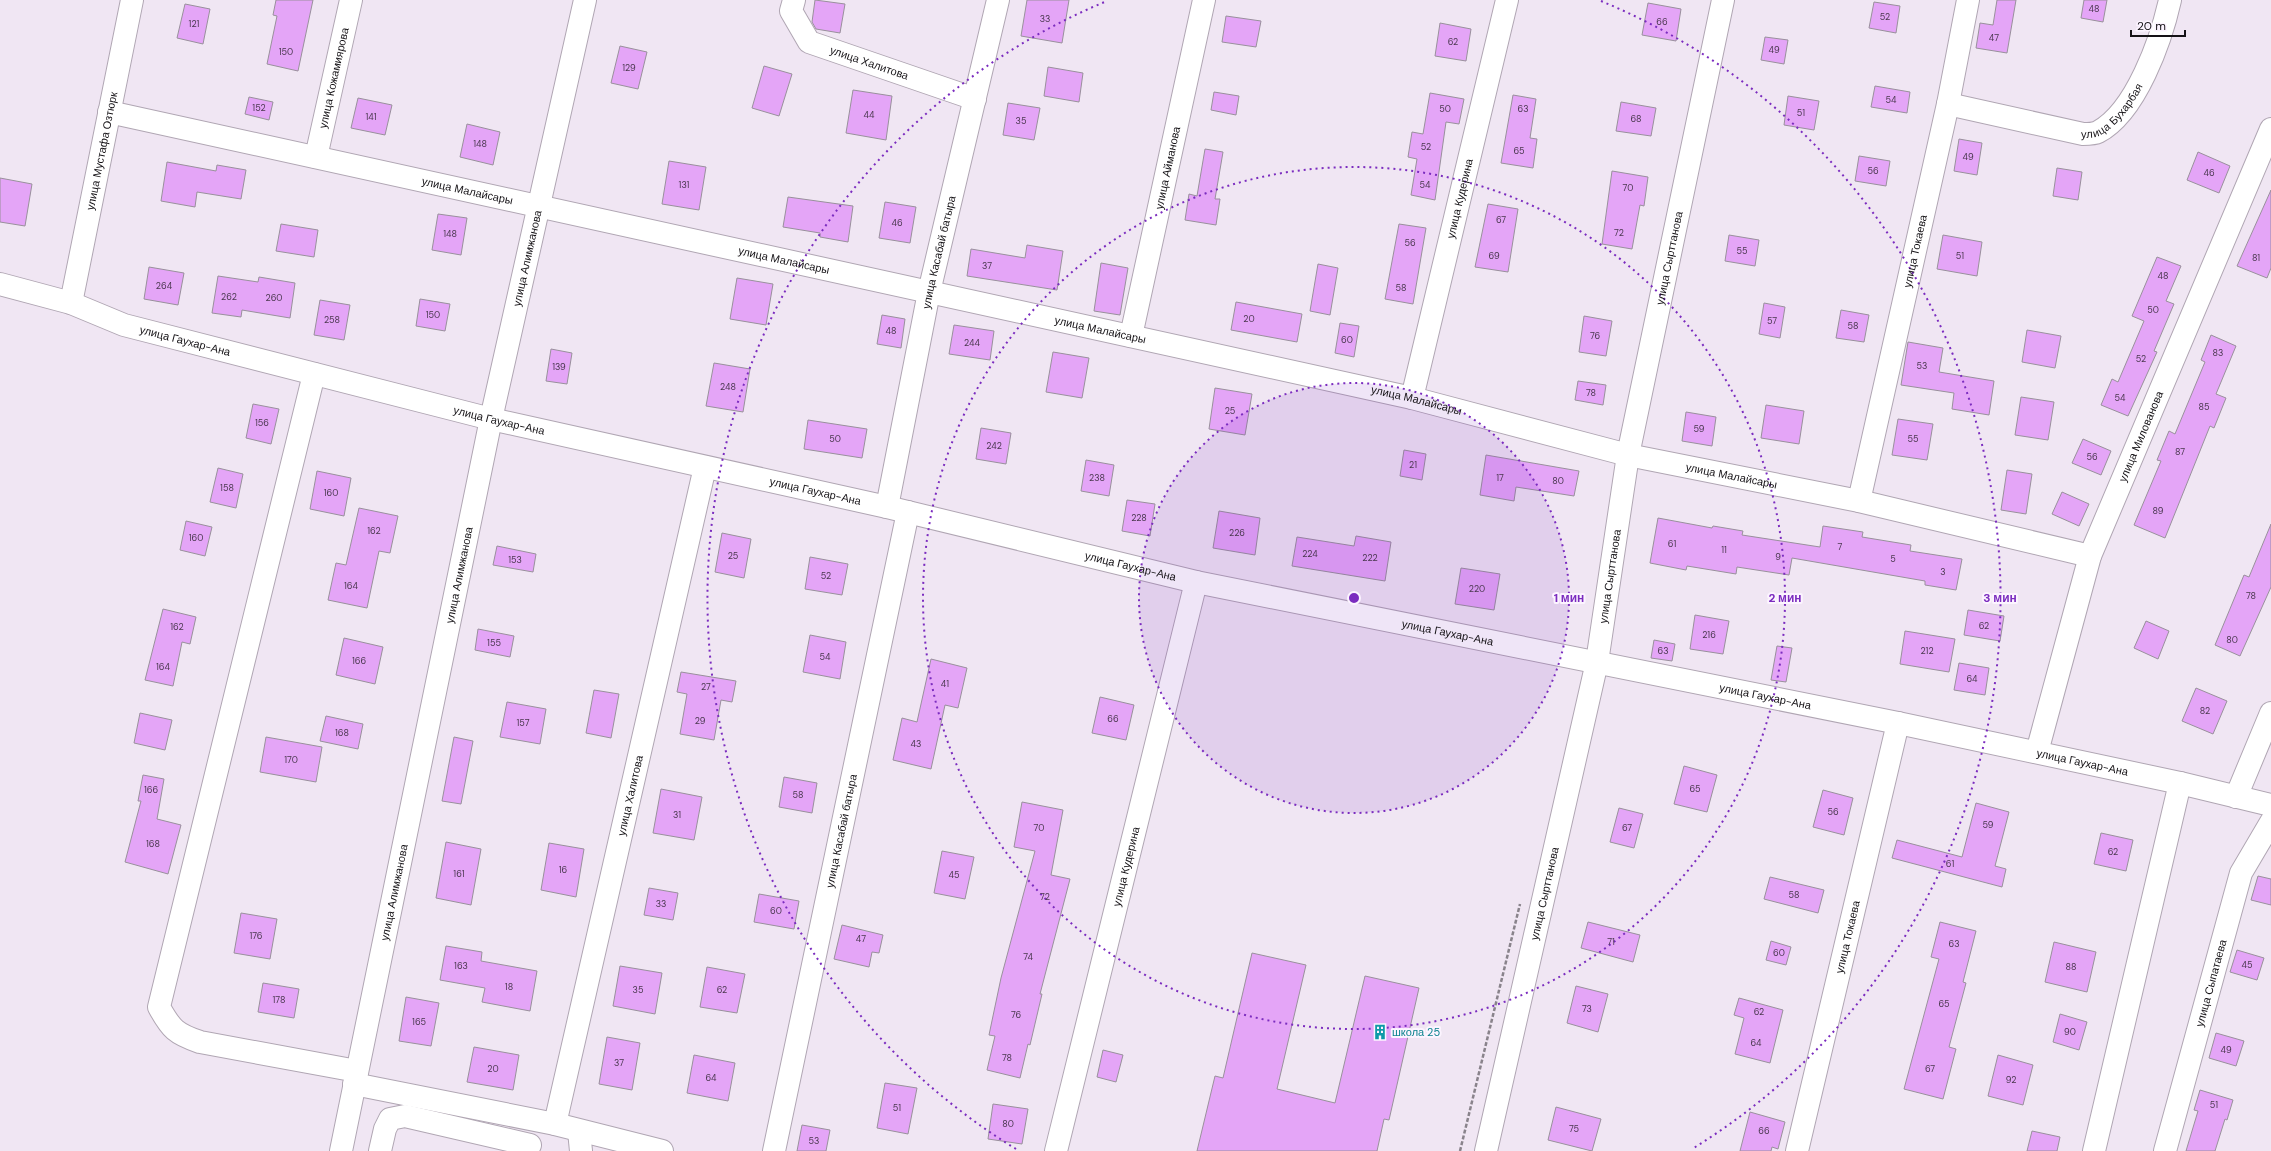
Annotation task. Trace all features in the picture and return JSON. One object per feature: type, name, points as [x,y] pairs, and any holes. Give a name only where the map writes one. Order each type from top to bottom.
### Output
[{"type":"street","name":"улица Мустафа Озтюрк","points":[[71,303],[132,0]]},
{"type":"street","name":"улица Кожамиярова","points":[[316,157],[351,0]]},
{"type":"street","name":"улица Алимжанова","points":[[341,1151],[490,419],[586,0]]},
{"type":"street","name":"улица Халитова","points":[[794,0],[791,11],[809,42],[975,99]]},
{"type":"street","name":"улица Касабай батыра","points":[[887,507],[929,292],[998,0]]},
{"type":"street","name":"улица Айманова","points":[[1131,336],[1204,0]]},
{"type":"street","name":"улица Кудерина","points":[[1412,398],[1507,0]]},
{"type":"street","name":"улица Сырттанова","points":[[1486,1151],[1597,662],[1628,455],[1723,0]]},
{"type":"street","name":"улица Токаева","points":[[1859,501],[1948,104],[1968,0]]},
{"type":"street","name":"улица Бухарбая","points":[[1948,104],[2083,134],[2097,133],[2111,124],[2131,100],[2146,74],[2170,0]]},
{"type":"street","name":"улица Малайсары","points":[[109,112],[1412,398],[1628,455],[1859,501],[2090,556]]},
{"type":"street","name":"улица Милованова","points":[[2037,752],[2090,556],[2271,129]]},
{"type":"street","name":"улица Гаухар-Ана","points":[[0,284],[71,303],[124,325],[490,419],[887,507],[1196,582],[1898,723],[2180,783],[2271,805]]},
{"type":"street","points":[[314,374],[159,1006],[170,1026],[181,1036],[200,1042],[555,1124],[580,1141],[662,1151]]},
{"type":"street","name":"улица Халитова","points":[[555,1124],[705,467]]},
{"type":"street","name":"улица Касабай батыра","points":[[774,1151],[908,512]]},
{"type":"street","name":"улица Кудерина","points":[[1056,1151],[1196,582]]},
{"type":"street","points":[[2236,796],[2271,713]]},
{"type":"street","name":"улица Токаева","points":[[1797,1151],[1898,723]]},
{"type":"street","points":[[2094,1151],[2180,783]]},
{"type":"street","name":"улица Сыпатаева","points":[[2165,1151],[2241,873],[2271,822]]},
{"type":"street","points":[[380,1151],[385,1128],[390,1119],[405,1116],[530,1145]]},
{"type":"path","points":[[1460,1151],[1521,898]]},
{"type":"building","points":[[276,0],[313,0],[298,71],[267,64],[277,16],[273,15]]},
{"type":"building","points":[[815,0],[845,4],[840,33],[816,29],[812,22]]},
{"type":"building","points":[[1027,0],[1069,0],[1062,43],[1021,36]]},
{"type":"building","points":[[1997,0],[2016,0],[2007,53],[1976,48],[1980,23],[1993,25]]},
{"type":"building","points":[[2084,0],[2107,0],[2103,22],[2081,18]]},
{"type":"building","points":[[1874,2],[1900,6],[1896,33],[1869,28]]},
{"type":"building","points":[[1648,3],[1681,9],[1676,41],[1642,35]]},
{"type":"building","points":[[185,4],[210,9],[203,44],[177,38]]},
{"type":"building","points":[[1226,16],[1261,21],[1256,47],[1222,42]]},
{"type":"building","points":[[1440,23],[1471,29],[1466,61],[1435,56]]},
{"type":"building","points":[[1765,37],[1788,40],[1784,64],[1761,60]]},
{"type":"building","points":[[620,46],[647,52],[638,89],[611,83]]},
{"type":"building","points":[[764,66],[792,74],[779,116],[752,108]]},
{"type":"building","points":[[1048,67],[1083,73],[1079,102],[1044,96]]},
{"type":"building","points":[[1875,86],[1910,92],[1907,113],[1871,107]]},
{"type":"building","points":[[853,90],[892,96],[886,140],[846,133]]},
{"type":"building","points":[[1214,92],[1239,96],[1236,115],[1211,110]]},
{"type":"building","points":[[1430,93],[1464,99],[1459,124],[1446,122],[1435,200],[1411,195],[1417,159],[1408,157],[1412,132],[1423,134]]},
{"type":"building","points":[[1513,95],[1536,99],[1530,138],[1537,139],[1533,168],[1501,163]]},
{"type":"building","points":[[1788,96],[1819,101],[1814,130],[1784,125]]},
{"type":"building","points":[[249,97],[273,102],[269,120],[245,114]]},
{"type":"building","points":[[358,98],[392,105],[385,135],[351,128]]},
{"type":"building","points":[[1621,102],[1656,108],[1651,136],[1616,131]]},
{"type":"building","points":[[1008,103],[1040,108],[1034,140],[1003,135]]},
{"type":"building","points":[[467,124],[500,132],[493,165],[460,157]]},
{"type":"building","points":[[1959,139],[1982,143],[1977,175],[1954,171]]},
{"type":"building","points":[[1205,149],[1223,152],[1215,199],[1220,199],[1216,225],[1185,220],[1189,194],[1197,196]]},
{"type":"building","points":[[2198,152],[2230,166],[2219,193],[2187,180]]},
{"type":"building","points":[[1859,156],[1890,161],[1886,186],[1855,181]]},
{"type":"building","points":[[669,161],[706,167],[699,210],[662,204]]},
{"type":"building","points":[[167,162],[216,171],[217,165],[246,170],[241,199],[197,192],[195,207],[161,201]]},
{"type":"building","points":[[2057,168],[2082,172],[2078,200],[2053,196]]},
{"type":"building","points":[[1612,171],[1648,177],[1644,206],[1640,205],[1632,249],[1602,244]]},
{"type":"building","points":[[0,178],[32,184],[25,226],[0,222]]},
{"type":"building","points":[[2271,190],[2271,268],[2267,278],[2237,266]]},
{"type":"building","points":[[788,197],[853,206],[848,242],[820,237],[820,233],[783,227]]},
{"type":"building","points":[[885,202],[916,207],[910,243],[879,238]]},
{"type":"building","points":[[1488,204],[1518,209],[1508,272],[1475,267]]},
{"type":"building","points":[[438,214],[467,218],[461,255],[432,250]]},
{"type":"building","points":[[281,224],[318,230],[314,257],[276,251]]},
{"type":"building","points":[[1399,224],[1426,228],[1413,304],[1385,299]]},
{"type":"building","points":[[1729,235],[1759,240],[1755,266],[1725,261]]},
{"type":"building","points":[[1943,235],[1982,242],[1977,276],[1937,269]]},
{"type":"building","points":[[1027,245],[1063,251],[1057,290],[967,276],[971,249],[1025,258]]},
{"type":"building","points":[[2157,257],[2181,266],[2166,301],[2174,304],[2154,351],[2157,352],[2128,416],[2101,405],[2112,379],[2118,382],[2144,321],[2132,316]]},
{"type":"building","points":[[1101,263],[1128,268],[1120,315],[1094,311]]},
{"type":"building","points":[[1318,264],[1338,268],[1330,315],[1310,311]]},
{"type":"building","points":[[149,267],[184,273],[178,305],[144,299]]},
{"type":"building","points":[[218,276],[258,282],[259,277],[295,283],[290,318],[242,310],[241,317],[212,313]]},
{"type":"building","points":[[737,278],[773,284],[766,325],[730,319]]},
{"type":"building","points":[[420,299],[450,304],[445,331],[416,326]]},
{"type":"building","points":[[320,300],[350,305],[344,340],[314,335]]},
{"type":"building","points":[[1236,302],[1302,314],[1297,342],[1231,330]]},
{"type":"building","points":[[1764,303],[1785,307],[1780,338],[1759,334]]},
{"type":"building","points":[[1841,310],[1869,315],[1864,342],[1836,338]]},
{"type":"building","points":[[882,315],[905,319],[901,348],[877,344]]},
{"type":"building","points":[[1584,316],[1612,321],[1606,356],[1579,352]]},
{"type":"building","points":[[1340,323],[1359,326],[1354,357],[1335,353]]},
{"type":"building","points":[[954,325],[994,331],[990,360],[949,354]]},
{"type":"building","points":[[2027,330],[2061,336],[2055,368],[2022,362]]},
{"type":"building","points":[[2211,335],[2236,346],[2216,394],[2226,398],[2214,428],[2210,426],[2165,538],[2134,525],[2161,461],[2157,460],[2169,431],[2175,434],[2205,362],[2201,360]]},
{"type":"building","points":[[1908,342],[1943,348],[1939,372],[1994,381],[1989,415],[1952,409],[1954,393],[1901,385]]},
{"type":"building","points":[[551,349],[572,353],[567,384],[546,381]]},
{"type":"building","points":[[1053,352],[1089,358],[1082,398],[1046,392]]},
{"type":"building","points":[[714,363],[750,369],[743,412],[706,406]]},
{"type":"building","points":[[1578,381],[1606,385],[1603,405],[1575,400]]},
{"type":"building","points":[[1215,388],[1252,394],[1245,435],[1209,429]]},
{"type":"building","points":[[2021,397],[2054,402],[2048,440],[2015,435]]},
{"type":"building","points":[[253,404],[279,409],[271,444],[246,438]]},
{"type":"building","points":[[1766,405],[1804,411],[1799,444],[1761,438]]},
{"type":"building","points":[[1686,412],[1716,417],[1712,446],[1682,441]]},
{"type":"building","points":[[1898,419],[1933,424],[1927,460],[1892,455]]},
{"type":"building","points":[[808,420],[867,429],[862,458],[804,449]]},
{"type":"building","points":[[981,428],[1011,433],[1006,464],[976,459]]},
{"type":"building","points":[[2083,439],[2111,451],[2101,475],[2072,463]]},
{"type":"building","points":[[1404,450],[1426,454],[1422,480],[1400,476]]},
{"type":"building","points":[[1486,455],[1579,471],[1574,496],[1516,487],[1514,501],[1480,495]]},
{"type":"building","points":[[1086,460],[1114,465],[1109,496],[1081,491]]},
{"type":"building","points":[[218,468],[243,474],[236,508],[210,502]]},
{"type":"building","points":[[2007,470],[2032,474],[2026,514],[2001,510]]},
{"type":"building","points":[[317,471],[351,478],[344,516],[310,509]]},
{"type":"building","points":[[2062,492],[2089,504],[2079,526],[2052,514]]},
{"type":"building","points":[[1127,500],[1155,504],[1150,536],[1122,531]]},
{"type":"building","points":[[359,508],[398,516],[390,553],[379,551],[367,608],[328,600],[336,563],[346,565]]},
{"type":"building","points":[[1219,511],[1260,518],[1255,555],[1213,548]]},
{"type":"building","points":[[1658,518],[1712,528],[1713,526],[1743,531],[1742,535],[1820,547],[1823,526],[1863,532],[1862,537],[1911,545],[1910,551],[1962,559],[1956,590],[1925,585],[1925,581],[1792,558],[1789,575],[1737,567],[1736,574],[1687,566],[1686,570],[1650,563]]},
{"type":"building","points":[[186,521],[212,527],[205,556],[180,550]]},
{"type":"building","points":[[2271,524],[2271,587],[2240,656],[2215,645],[2244,575],[2249,577]]},
{"type":"building","points":[[722,533],[751,539],[744,578],[715,572]]},
{"type":"building","points":[[1356,536],[1391,542],[1385,581],[1292,566],[1297,537],[1354,546]]},
{"type":"building","points":[[497,546],[536,554],[533,572],[493,565]]},
{"type":"building","points":[[810,557],[848,564],[842,595],[805,589]]},
{"type":"building","points":[[1461,568],[1500,574],[1494,610],[1455,604]]},
{"type":"building","points":[[163,609],[196,617],[190,644],[182,642],[173,686],[145,680]]},
{"type":"building","points":[[1968,610],[2004,616],[2000,641],[1964,635]]},
{"type":"building","points":[[1695,615],[1729,621],[1723,654],[1690,649]]},
{"type":"building","points":[[2146,621],[2169,631],[2158,659],[2134,648]]},
{"type":"building","points":[[478,629],[514,636],[510,657],[475,650]]},
{"type":"building","points":[[1905,631],[1955,639],[1949,672],[1900,664]]},
{"type":"building","points":[[810,635],[846,642],[840,679],[803,672]]},
{"type":"building","points":[[344,638],[383,647],[375,684],[336,675]]},
{"type":"building","points":[[1654,640],[1675,644],[1672,661],[1651,658]]},
{"type":"building","points":[[1777,646],[1792,648],[1786,682],[1771,680]]},
{"type":"building","points":[[931,659],[967,668],[958,708],[945,705],[931,769],[893,760],[902,718],[917,722]]},
{"type":"building","points":[[1959,663],[1989,668],[1985,695],[1954,690]]},
{"type":"building","points":[[681,672],[736,681],[732,702],[721,700],[714,740],[680,734],[687,694],[677,692]]},
{"type":"building","points":[[2196,688],[2227,701],[2213,734],[2182,721]]},
{"type":"building","points":[[594,690],[619,694],[611,738],[586,733]]},
{"type":"building","points":[[1100,697],[1134,705],[1126,740],[1092,733]]},
{"type":"building","points":[[507,702],[546,709],[540,744],[500,737]]},
{"type":"building","points":[[140,713],[172,720],[165,750],[134,743]]},
{"type":"building","points":[[326,716],[363,724],[358,749],[320,741]]},
{"type":"building","points":[[266,737],[322,747],[316,782],[260,772]]},
{"type":"building","points":[[454,737],[473,741],[461,804],[442,801]]},
{"type":"building","points":[[1684,766],[1717,775],[1707,812],[1674,804]]},
{"type":"building","points":[[143,775],[164,779],[157,819],[181,825],[168,874],[125,862],[141,801],[138,801]]},
{"type":"building","points":[[784,777],[817,783],[812,813],[779,807]]},
{"type":"building","points":[[661,789],[702,797],[694,840],[653,833]]},
{"type":"building","points":[[1823,790],[1853,798],[1844,835],[1813,827]]},
{"type":"building","points":[[1022,802],[1063,810],[1051,875],[1070,879],[1040,994],[1042,994],[1030,1045],[1028,1044],[1020,1078],[987,1070],[995,1036],[989,1035],[1001,978],[1035,851],[1014,847]]},
{"type":"building","points":[[1976,803],[2009,812],[1995,866],[2006,869],[2002,887],[1892,858],[1897,840],[1962,857]]},
{"type":"building","points":[[1619,808],[1643,814],[1634,848],[1610,842]]},
{"type":"building","points":[[2101,833],[2133,840],[2126,871],[2094,864]]},
{"type":"building","points":[[446,842],[481,849],[471,905],[436,898]]},
{"type":"building","points":[[549,843],[584,849],[576,897],[541,890]]},
{"type":"building","points":[[942,851],[974,857],[965,899],[934,893]]},
{"type":"building","points":[[2258,876],[2271,879],[2271,905],[2251,900]]},
{"type":"building","points":[[1770,877],[1824,890],[1818,913],[1764,899]]},
{"type":"building","points":[[649,888],[678,893],[673,920],[644,915]]},
{"type":"building","points":[[759,894],[799,901],[794,929],[754,922]]},
{"type":"building","points":[[241,913],[277,919],[270,959],[234,953]]},
{"type":"building","points":[[1588,922],[1640,935],[1633,962],[1581,948]]},
{"type":"building","points":[[1940,922],[1976,931],[1963,982],[1966,983],[1949,1047],[1956,1049],[1943,1099],[1904,1089],[1939,959],[1931,957]]},
{"type":"building","points":[[842,925],[883,935],[879,953],[872,952],[869,967],[834,959]]},
{"type":"building","points":[[1771,941],[1791,947],[1786,965],[1766,960]]},
{"type":"building","points":[[2054,942],[2096,952],[2087,992],[2045,982]]},
{"type":"building","points":[[446,946],[482,952],[481,961],[537,971],[530,1011],[482,1002],[485,988],[440,980]]},
{"type":"building","points":[[2237,950],[2264,958],[2257,980],[2230,972]]},
{"type":"building","name":"школа 25","points":[[1252,953],[1306,965],[1277,1089],[1335,1103],[1365,976],[1419,988],[1389,1120],[1384,1119],[1377,1151],[1197,1151],[1215,1076],[1223,1078]]},
{"type":"building","points":[[620,966],[662,973],[655,1014],[613,1006]]},
{"type":"building","points":[[707,967],[745,974],[737,1013],[700,1007]]},
{"type":"building","points":[[263,983],[299,989],[294,1018],[258,1012]]},
{"type":"building","points":[[1576,986],[1608,994],[1598,1032],[1567,1023]]},
{"type":"building","points":[[406,997],[439,1003],[431,1046],[399,1041]]},
{"type":"building","points":[[1739,998],[1783,1010],[1770,1063],[1735,1054],[1744,1018],[1734,1015]]},
{"type":"building","points":[[2060,1014],[2087,1022],[2079,1050],[2053,1042]]},
{"type":"building","points":[[2216,1033],[2244,1041],[2236,1066],[2209,1058]]},
{"type":"building","points":[[607,1037],[640,1043],[632,1090],[599,1084]]},
{"type":"building","points":[[474,1047],[519,1055],[513,1090],[467,1082]]},
{"type":"building","points":[[1103,1050],[1123,1055],[1116,1082],[1097,1077]]},
{"type":"building","points":[[694,1055],[735,1063],[728,1101],[687,1093]]},
{"type":"building","points":[[1998,1055],[2033,1065],[2023,1105],[1988,1096]]},
{"type":"building","points":[[885,1083],[917,1088],[908,1134],[877,1128]]},
{"type":"building","points":[[2200,1090],[2233,1100],[2227,1120],[2225,1119],[2215,1151],[2186,1151],[2198,1111],[2194,1110]]},
{"type":"building","points":[[993,1104],[1028,1109],[1022,1144],[988,1139]]},
{"type":"building","points":[[1556,1107],[1601,1119],[1592,1151],[1548,1140]]},
{"type":"building","points":[[1750,1112],[1785,1122],[1778,1149],[1772,1147],[1771,1151],[1740,1151]]},
{"type":"building","points":[[802,1125],[830,1130],[826,1151],[797,1151]]},
{"type":"building","points":[[2032,1131],[2060,1137],[2057,1151],[2027,1151]]},
{"type":"place","name":"школа 25","points":[[1380,1032]]}]
